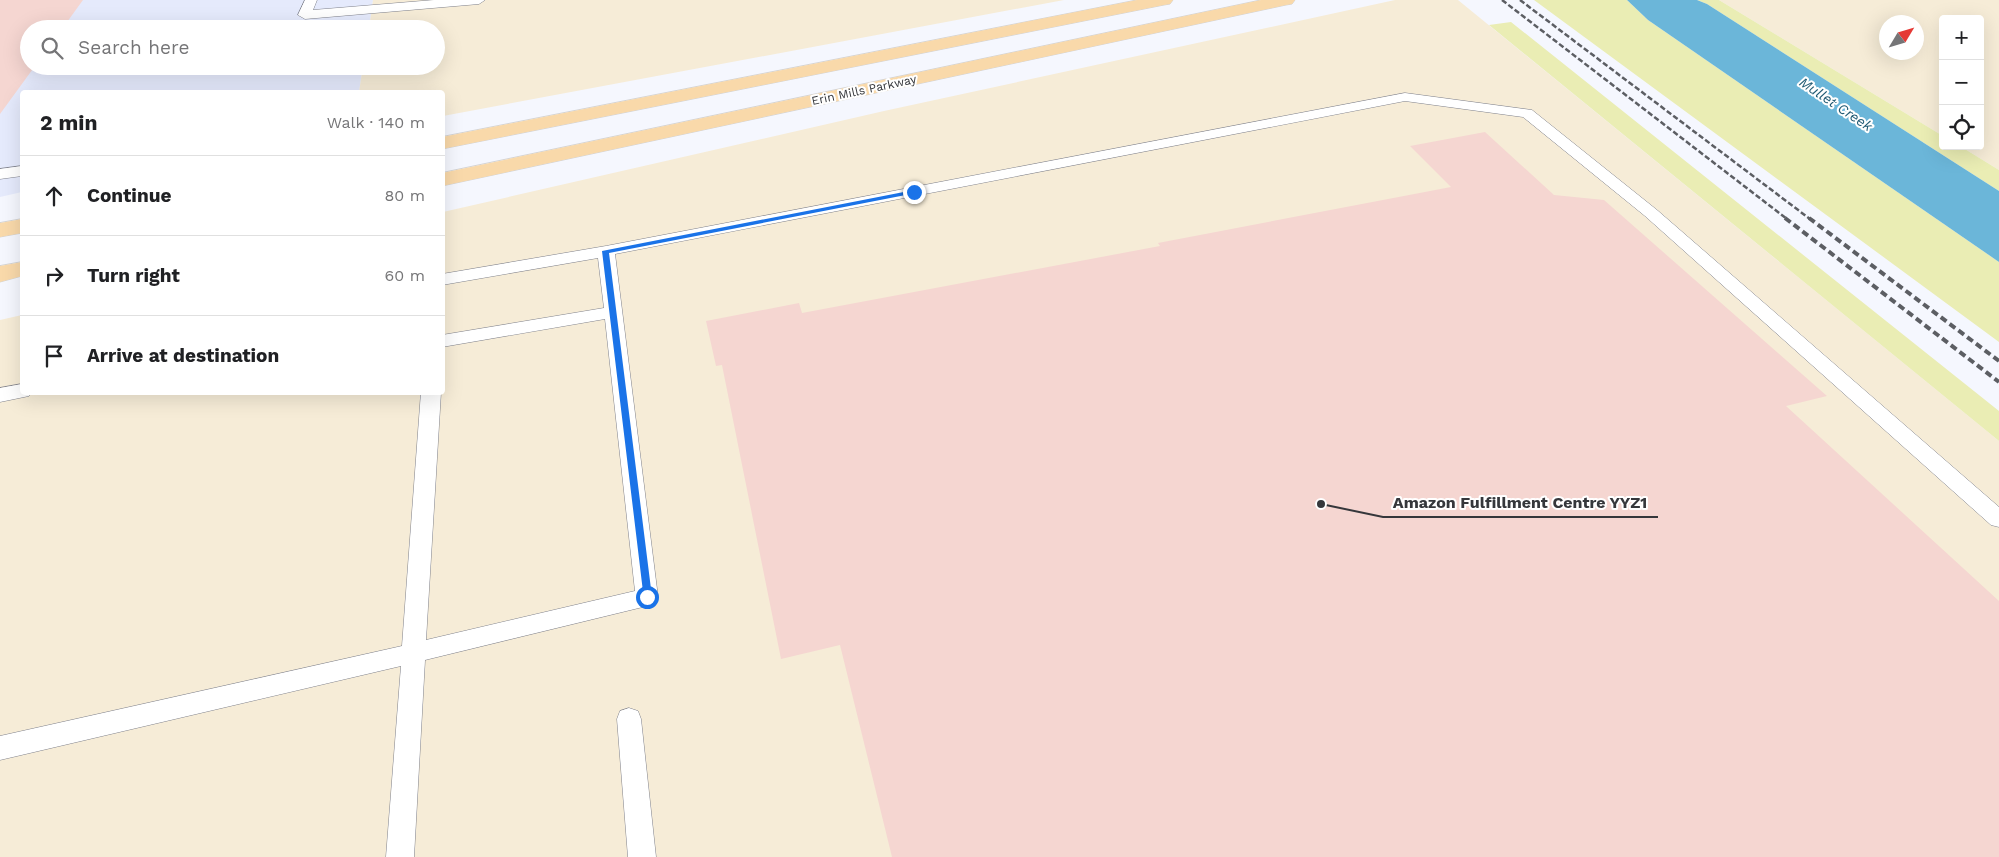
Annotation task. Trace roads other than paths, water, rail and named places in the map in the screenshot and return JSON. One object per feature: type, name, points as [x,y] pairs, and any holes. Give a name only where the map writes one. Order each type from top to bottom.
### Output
[{"type":"main road","name":"Erin Mills Parkway","points":[[445,142],[1164,0]]},
{"type":"main road","name":"Erin Mills Parkway","points":[[445,179],[1286,0]]},
{"type":"main road","points":[[0,230],[20,226]]},
{"type":"main road","points":[[0,274],[20,270]]},
{"type":"lane","points":[[311,0],[305,15],[479,0]]},
{"type":"lane","points":[[445,279],[606,251],[1405,97],[1527,114],[1651,213],[1999,519]]},
{"type":"lane","points":[[0,174],[20,171]]},
{"type":"lane","points":[[0,748],[414,653],[647,597],[606,251]]},
{"type":"lane","points":[[445,340],[613,312]]},
{"type":"lane","points":[[0,395],[20,391]]},
{"type":"lane","points":[[400,857],[431,395]]},
{"type":"lane","points":[[629,719],[642,857]]},
{"type":"water","name":"Mullet Creek","points":[[1627,0],[1697,0],[1707,4],[1999,191],[1999,262],[1648,20]]},
{"type":"railway","points":[[1502,0],[1787,219]]},
{"type":"railway","points":[[1520,0],[1810,219]]},
{"type":"railway","points":[[1785,218],[1999,382]]},
{"type":"railway","points":[[1809,218],[1999,361]]},
{"type":"place","name":"Amazon Fulfillment Centre YYZ1","points":[[1321,504]]}]
